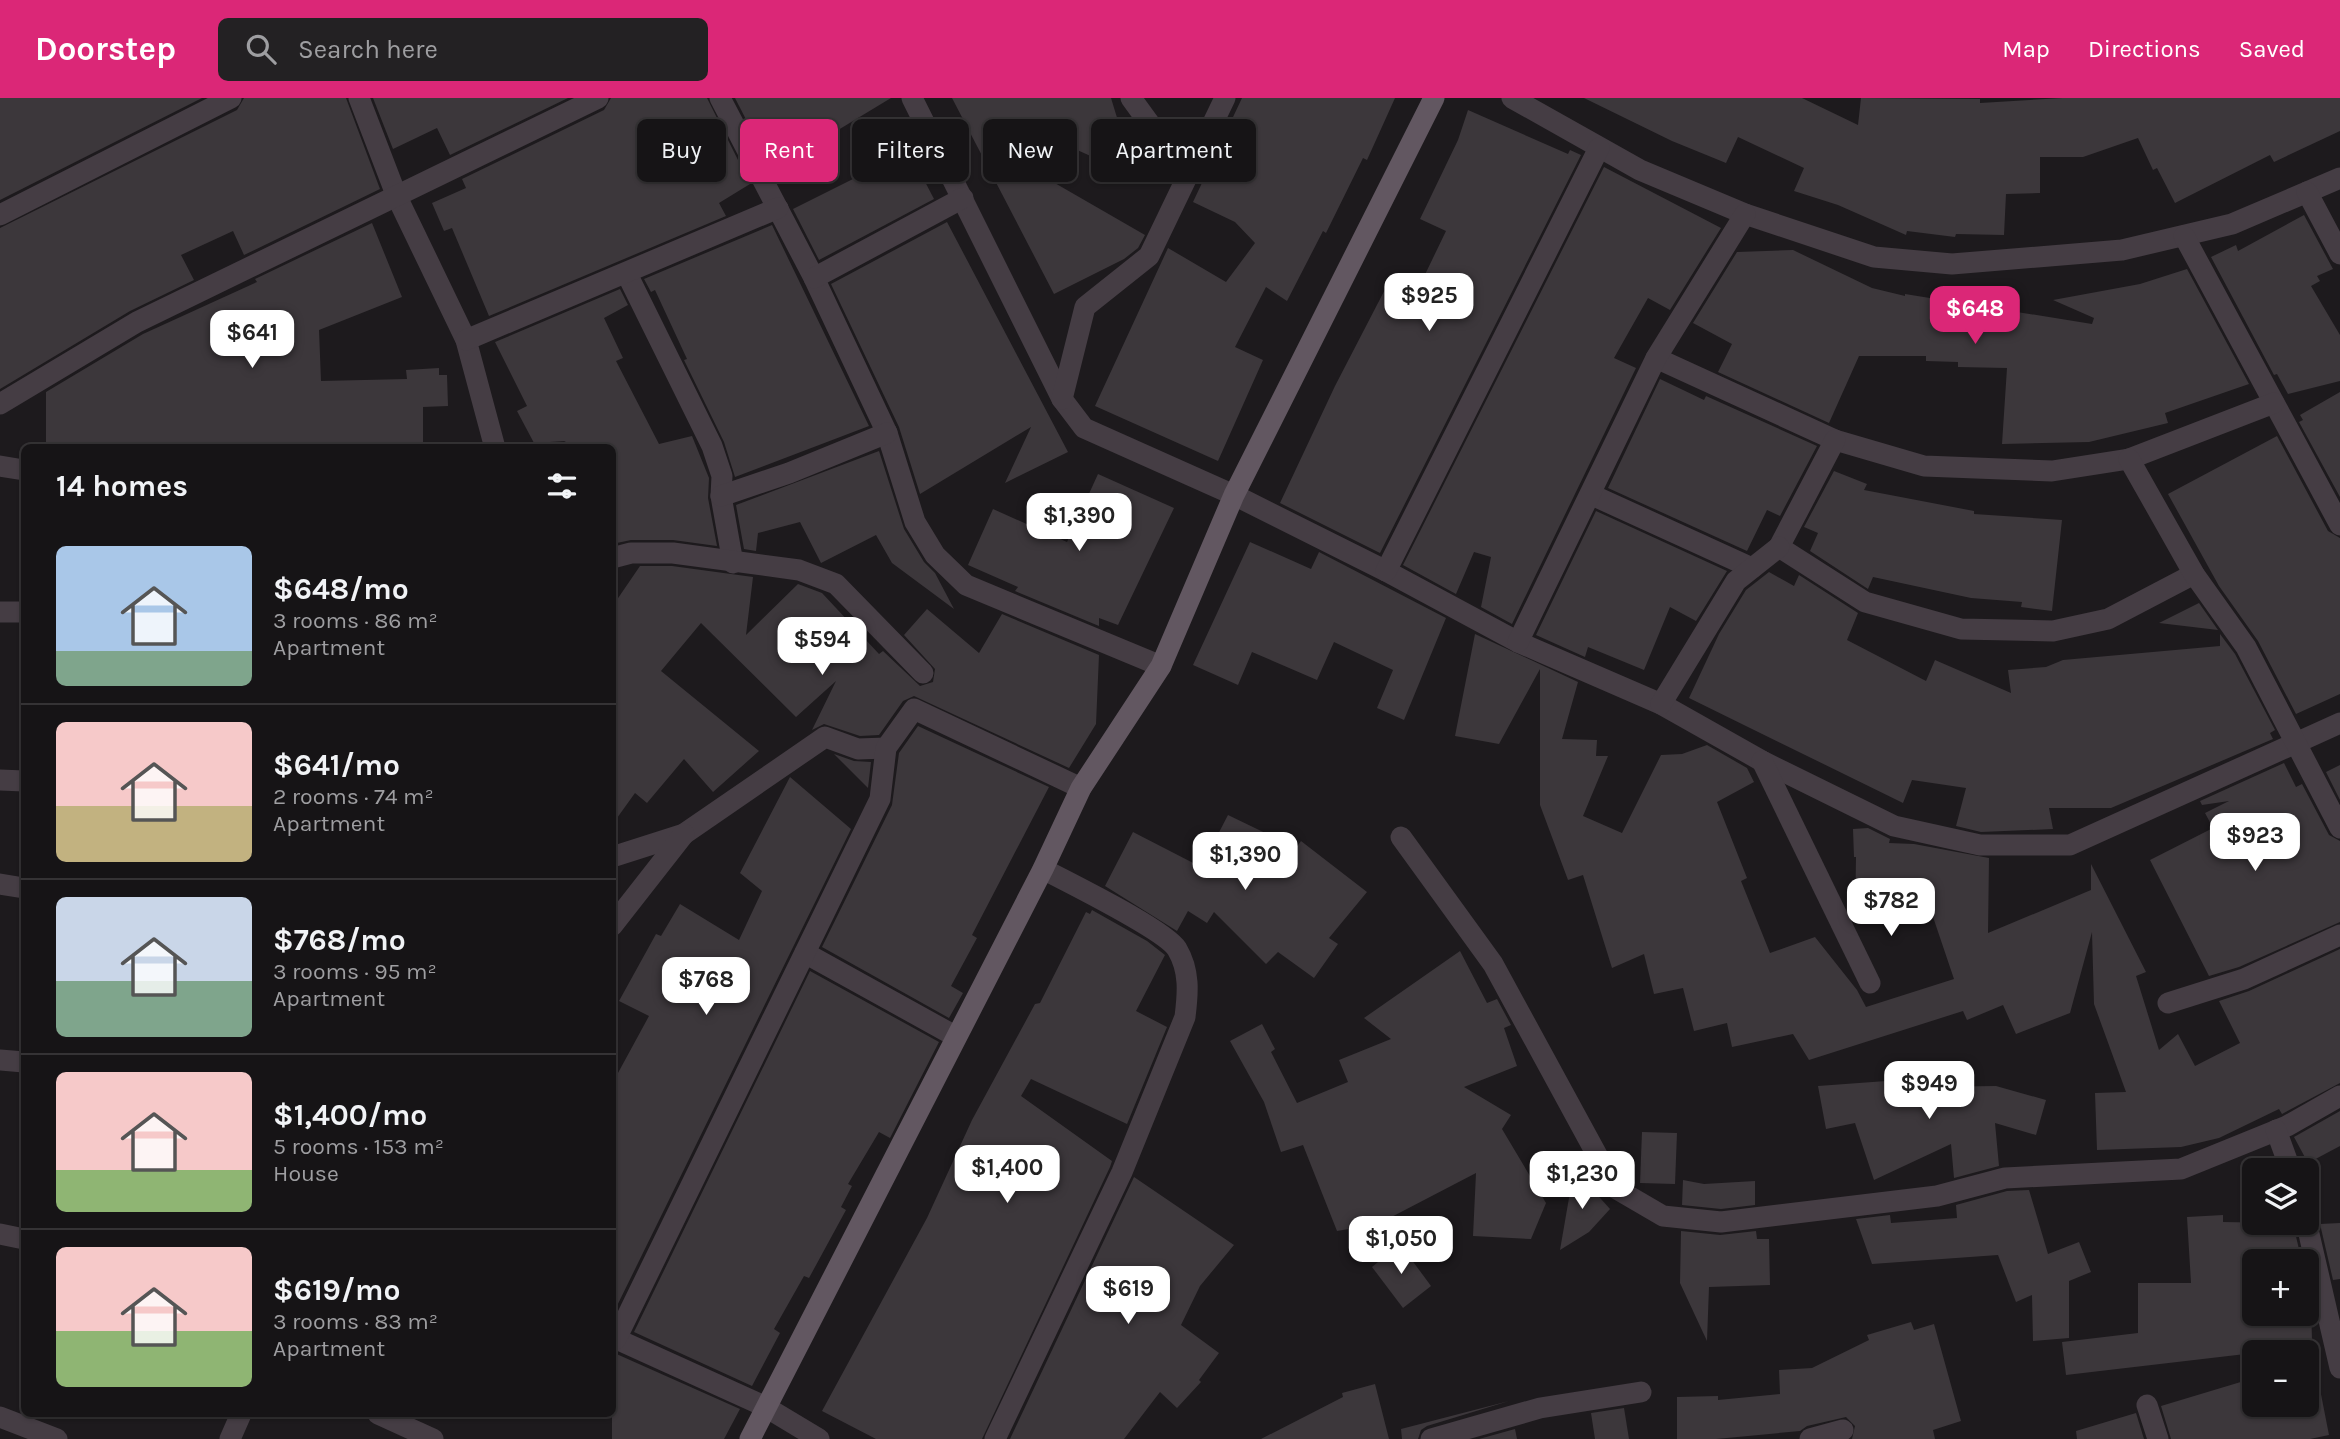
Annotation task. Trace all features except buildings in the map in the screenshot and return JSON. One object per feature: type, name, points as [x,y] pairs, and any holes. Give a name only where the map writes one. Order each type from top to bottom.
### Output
[{"type":"main road","points":[[750,1439],[764,1406],[1043,869],[1081,789],[1161,666],[1234,495],[1434,98]]},
{"type":"street","points":[[0,215],[231,98]]},
{"type":"street","points":[[359,98],[397,197],[466,340],[494,444]]},
{"type":"street","points":[[0,404],[136,322],[598,98]]},
{"type":"street","points":[[720,98],[814,278],[887,433],[915,522],[935,555],[966,585],[1161,666]]},
{"type":"street","points":[[912,98],[1062,399],[1084,428],[1234,495],[1386,571],[1518,642],[1661,704],[1762,761],[1894,826],[1980,845],[2070,845],[2340,723]]},
{"type":"street","points":[[1131,98],[1146,119]]},
{"type":"street","points":[[1214,119],[1225,98]]},
{"type":"street","points":[[1512,98],[1640,170],[1745,214],[1874,257],[1952,264],[2122,250],[2232,224],[2340,178]]},
{"type":"street","points":[[1386,571],[1599,148]]},
{"type":"street","points":[[1062,399],[1085,307],[1149,256],[1185,182]]},
{"type":"street","points":[[2307,192],[2340,254]]},
{"type":"street","points":[[814,278],[963,198]]},
{"type":"street","points":[[466,340],[778,208]]},
{"type":"street","points":[[1518,642],[1592,495],[1656,358],[1745,214]]},
{"type":"street","points":[[2184,236],[2340,525]]},
{"type":"street","points":[[627,274],[712,446],[722,476],[721,496],[733,563]]},
{"type":"street","points":[[1656,358],[1835,440],[1924,466],[2052,471],[2129,459],[2274,403]]},
{"type":"street","points":[[721,496],[789,473],[887,433]]},
{"type":"street","points":[[1661,704],[1736,581],[1779,547],[1835,440]]},
{"type":"street","points":[[2129,459],[2194,574],[2246,647],[2340,828]]},
{"type":"street","points":[[0,466],[21,470]]},
{"type":"street","points":[[1592,495],[1752,568]]},
{"type":"street","points":[[1779,547],[1865,602],[1961,629],[2053,631],[2108,619],[2194,574]]},
{"type":"street","points":[[616,557],[631,553],[673,553],[799,570],[836,584],[922,673]]},
{"type":"street","points":[[0,612],[21,612]]},
{"type":"street","points":[[616,1334],[880,799],[886,748],[914,709],[1081,789]]},
{"type":"street","points":[[616,856],[684,834],[825,737],[858,750],[886,748]]},
{"type":"street","points":[[1762,761],[1870,984]]},
{"type":"street","points":[[0,780],[21,781]]},
{"type":"street","points":[[616,921],[684,834]]},
{"type":"street","points":[[1401,837],[1493,964],[1615,1188],[1663,1216],[1721,1222],[1937,1196],[2005,1178],[2181,1169],[2276,1130],[2340,1096]]},
{"type":"street","points":[[995,1439],[1122,1172],[1185,1017],[1188,995],[1187,973],[1176,947],[1170,940],[1043,869]]},
{"type":"street","points":[[0,884],[21,888]]},
{"type":"street","points":[[2168,1003],[2244,979],[2340,936]]},
{"type":"street","points":[[805,953],[955,1036]]},
{"type":"street","points":[[0,1060],[21,1062]]},
{"type":"street","points":[[2276,1130],[2286,1158]]},
{"type":"street","points":[[0,1234],[21,1238]]},
{"type":"street","points":[[2309,1235],[2340,1368]]},
{"type":"street","points":[[616,1339],[764,1406],[819,1439]]},
{"type":"street","points":[[1430,1439],[1540,1408],[1641,1392]]},
{"type":"street","points":[[2147,1405],[2158,1439]]},
{"type":"street","points":[[0,1417],[57,1439]]},
{"type":"street","points":[[230,1439],[240,1417]]},
{"type":"street","points":[[385,1417],[433,1439]]},
{"type":"street","points":[[1810,1439],[1843,1430]]}]
